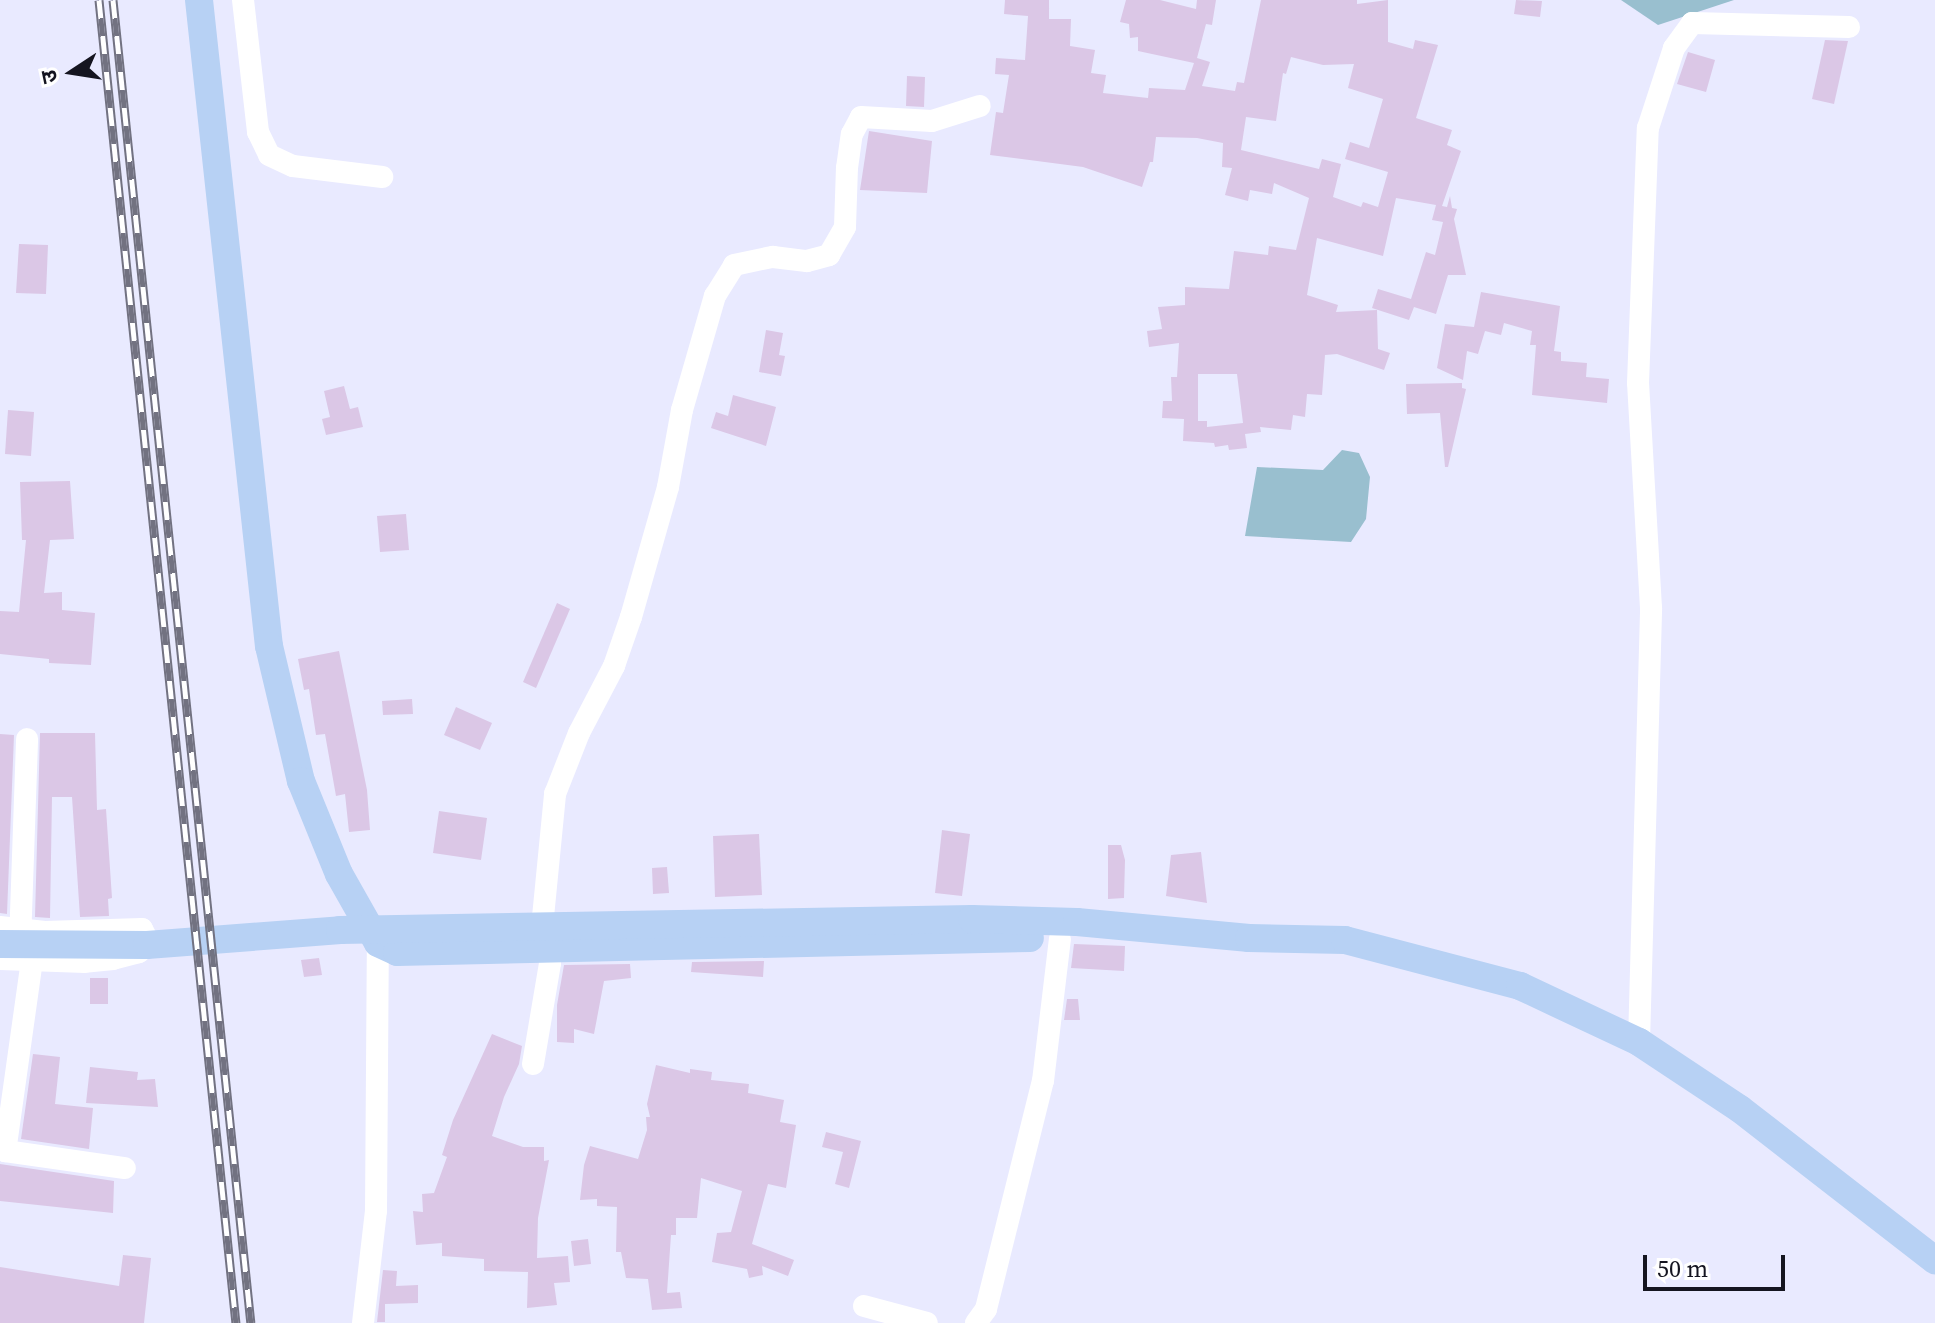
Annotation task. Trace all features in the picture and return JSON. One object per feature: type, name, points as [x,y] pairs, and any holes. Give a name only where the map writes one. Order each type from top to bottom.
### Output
[{"type":"main road","points":[[199,0],[269,646],[301,781],[339,874],[359,904],[378,943],[397,952],[1060,939],[1235,954],[1274,948],[1286,939]]},
{"type":"main road","points":[[359,904],[399,915],[543,917],[1023,906],[1124,909],[1220,917],[1286,939]]},
{"type":"main road","points":[[12,946],[147,945],[340,930],[972,919],[1077,922],[1286,939],[1345,940],[1520,986],[1639,1042],[1740,1109],[1935,1260]]},
{"type":"street","points":[[243,0],[258,132],[269,155],[293,166],[382,177]]},
{"type":"street","points":[[1639,1042],[1651,608],[1638,383],[1648,128],[1674,48],[1692,23],[1849,27]]},
{"type":"street","points":[[533,1064],[550,963],[543,917],[555,794],[579,733],[614,666],[631,617],[668,487],[685,397],[715,296],[734,265],[773,257],[807,261],[829,255],[845,227],[847,168],[852,134],[861,117],[932,121],[980,106]]},
{"type":"street","points":[[27,739],[12,946],[5,1151],[125,1168]]},
{"type":"street","points":[[976,1323],[986,1309],[1043,1081],[1060,939]]},
{"type":"street","points":[[363,1323],[376,1211],[378,943]]},
{"type":"street","points":[[864,1306],[927,1323]]},
{"type":"water","points":[[1621,0],[1734,0],[1658,25]]},
{"type":"water","points":[[1342,450],[1359,453],[1370,477],[1366,519],[1351,542],[1245,536],[1257,467],[1323,470]]},
{"type":"building","points":[[1005,0],[1049,0],[1049,19],[1071,19],[1070,46],[1095,50],[1091,73],[1106,75],[1103,93],[1148,98],[1149,88],[1185,90],[1194,63],[1138,51],[1138,37],[1130,38],[1129,24],[1120,22],[1126,0],[1160,0],[1196,9],[1197,0],[1216,0],[1212,25],[1206,24],[1197,58],[1210,62],[1202,86],[1235,91],[1237,82],[1244,83],[1261,0],[1357,0],[1357,4],[1388,0],[1388,42],[1413,49],[1415,40],[1438,45],[1416,118],[1452,130],[1447,145],[1461,151],[1442,206],[1447,207],[1450,196],[1452,208],[1457,209],[1454,219],[1466,275],[1448,275],[1436,314],[1414,307],[1409,320],[1372,308],[1378,289],[1411,299],[1426,252],[1435,255],[1443,222],[1432,220],[1436,205],[1396,198],[1383,256],[1317,238],[1307,295],[1338,305],[1336,312],[1377,310],[1378,349],[1390,353],[1384,370],[1337,354],[1325,355],[1322,395],[1307,394],[1305,417],[1293,415],[1291,430],[1260,427],[1261,432],[1245,434],[1247,448],[1229,450],[1228,445],[1215,447],[1214,443],[1183,441],[1184,419],[1162,418],[1163,401],[1172,401],[1171,377],[1177,377],[1179,343],[1149,347],[1147,331],[1162,329],[1158,307],[1185,305],[1185,287],[1229,289],[1234,251],[1268,255],[1269,246],[1296,250],[1309,198],[1274,183],[1272,194],[1250,190],[1248,201],[1225,195],[1232,168],[1222,167],[1223,143],[1197,138],[1156,137],[1153,162],[1150,162],[1142,187],[1083,167],[990,155],[996,112],[1003,113],[1009,75],[995,74],[996,58],[1025,60],[1028,16],[1004,14]],"holes":[[[1291,57],[1323,65],[1354,64],[1348,88],[1383,99],[1369,148],[1350,142],[1345,159],[1388,172],[1378,207],[1363,202],[1361,207],[1333,197],[1341,164],[1322,159],[1319,169],[1241,150],[1246,117],[1276,121],[1283,73],[1286,74]],[[1198,374],[1237,374],[1243,423],[1207,427],[1207,421],[1198,421]]]},
{"type":"building","points":[[1516,0],[1542,1],[1540,17],[1514,14]]},
{"type":"building","points":[[1825,40],[1848,41],[1834,104],[1812,99]]},
{"type":"building","points":[[1688,52],[1715,60],[1706,92],[1677,84]]},
{"type":"building","points":[[907,76],[925,77],[924,107],[906,106]]},
{"type":"building","points":[[869,131],[932,141],[927,193],[860,190]]},
{"type":"building","points":[[19,244],[48,245],[46,294],[16,293]]},
{"type":"building","points":[[1481,292],[1560,306],[1554,351],[1561,352],[1561,361],[1587,363],[1586,377],[1609,379],[1607,403],[1532,395],[1536,345],[1530,345],[1532,331],[1504,323],[1501,335],[1485,331],[1478,354],[1467,351],[1463,380],[1437,368],[1445,324],[1474,327]]},
{"type":"building","points":[[766,330],[783,333],[779,355],[785,356],[781,376],[759,372]]},
{"type":"building","points":[[1462,383],[1462,388],[1466,389],[1448,467],[1445,467],[1440,413],[1407,414],[1406,384]]},
{"type":"building","points":[[344,386],[350,409],[358,407],[363,427],[326,435],[322,419],[330,417],[324,391]]},
{"type":"building","points":[[733,395],[776,407],[766,446],[711,428],[716,412],[728,416]]},
{"type":"building","points":[[8,410],[34,412],[31,456],[5,454]]},
{"type":"building","points":[[70,481],[74,539],[50,540],[44,593],[62,592],[62,610],[95,613],[91,665],[49,663],[49,659],[0,654],[0,611],[19,612],[26,540],[22,540],[20,482]]},
{"type":"building","points":[[406,514],[409,550],[380,552],[377,516]]},
{"type":"building","points":[[557,603],[570,609],[536,688],[523,682]]},
{"type":"building","points":[[339,651],[367,790],[370,830],[349,832],[345,794],[336,796],[325,734],[316,735],[309,689],[304,690],[298,659]]},
{"type":"building","points":[[412,699],[413,714],[383,715],[382,701]]},
{"type":"building","points":[[456,707],[492,723],[480,750],[444,735]]},
{"type":"building","points":[[40,733],[95,733],[97,810],[106,809],[112,898],[108,899],[109,916],[80,917],[72,797],[52,797],[50,918],[35,917]]},
{"type":"building","points":[[0,734],[14,735],[7,914],[0,913]]},
{"type":"building","points":[[439,811],[487,818],[481,860],[433,853]]},
{"type":"building","points":[[942,830],[970,834],[962,896],[935,893]]},
{"type":"building","points":[[759,834],[762,895],[715,897],[713,836]]},
{"type":"building","points":[[1108,845],[1121,845],[1125,860],[1124,898],[1108,899]]},
{"type":"building","points":[[1201,852],[1207,903],[1166,896],[1171,855]]},
{"type":"building","points":[[667,867],[669,893],[653,894],[652,868]]},
{"type":"building","points":[[1074,944],[1125,946],[1124,971],[1071,968]]},
{"type":"building","points":[[319,958],[322,975],[304,977],[301,960]]},
{"type":"building","points":[[764,961],[763,977],[691,972],[692,962]]},
{"type":"building","points":[[630,964],[631,978],[604,981],[594,1034],[574,1029],[574,1043],[557,1042],[557,1005],[564,965]]},
{"type":"building","points":[[90,978],[108,978],[108,1004],[90,1004]]},
{"type":"building","points":[[1067,999],[1078,999],[1080,1020],[1064,1020]]},
{"type":"building","points":[[492,1034],[522,1046],[519,1064],[504,1097],[492,1136],[523,1147],[544,1147],[544,1161],[549,1160],[538,1218],[537,1258],[568,1256],[570,1282],[554,1283],[557,1305],[527,1308],[528,1272],[484,1271],[484,1259],[442,1256],[442,1243],[416,1245],[413,1211],[423,1212],[422,1194],[434,1193],[447,1157],[442,1155],[453,1120]]},
{"type":"building","points":[[33,1054],[60,1057],[55,1104],[93,1108],[89,1149],[21,1139]]},
{"type":"building","points":[[656,1065],[690,1073],[690,1069],[712,1072],[711,1080],[749,1084],[748,1093],[784,1100],[780,1122],[796,1125],[786,1188],[768,1184],[752,1244],[794,1260],[788,1276],[762,1266],[763,1275],[749,1278],[747,1269],[712,1262],[717,1233],[731,1232],[742,1191],[701,1178],[697,1218],[676,1218],[676,1235],[671,1235],[667,1293],[680,1292],[682,1308],[652,1310],[648,1279],[626,1278],[621,1252],[616,1252],[617,1207],[597,1206],[597,1199],[580,1200],[584,1165],[590,1146],[638,1159],[647,1130],[646,1117],[650,1117],[647,1104]]},
{"type":"building","points":[[90,1067],[138,1072],[137,1080],[155,1079],[158,1107],[86,1103]]},
{"type":"building","points":[[826,1132],[861,1141],[849,1188],[835,1184],[843,1152],[822,1147]]},
{"type":"building","points":[[0,1164],[114,1181],[113,1213],[0,1201]]},
{"type":"building","points":[[588,1239],[591,1264],[574,1266],[571,1241]]},
{"type":"building","points":[[123,1255],[151,1258],[144,1323],[0,1323],[0,1267],[119,1286]]},
{"type":"building","points":[[383,1270],[397,1271],[396,1286],[418,1285],[418,1303],[385,1304],[385,1322],[377,1322]]},
{"type":"railway","points":[[99,0],[236,1323]]},
{"type":"railway","points":[[113,0],[251,1323]]}]
